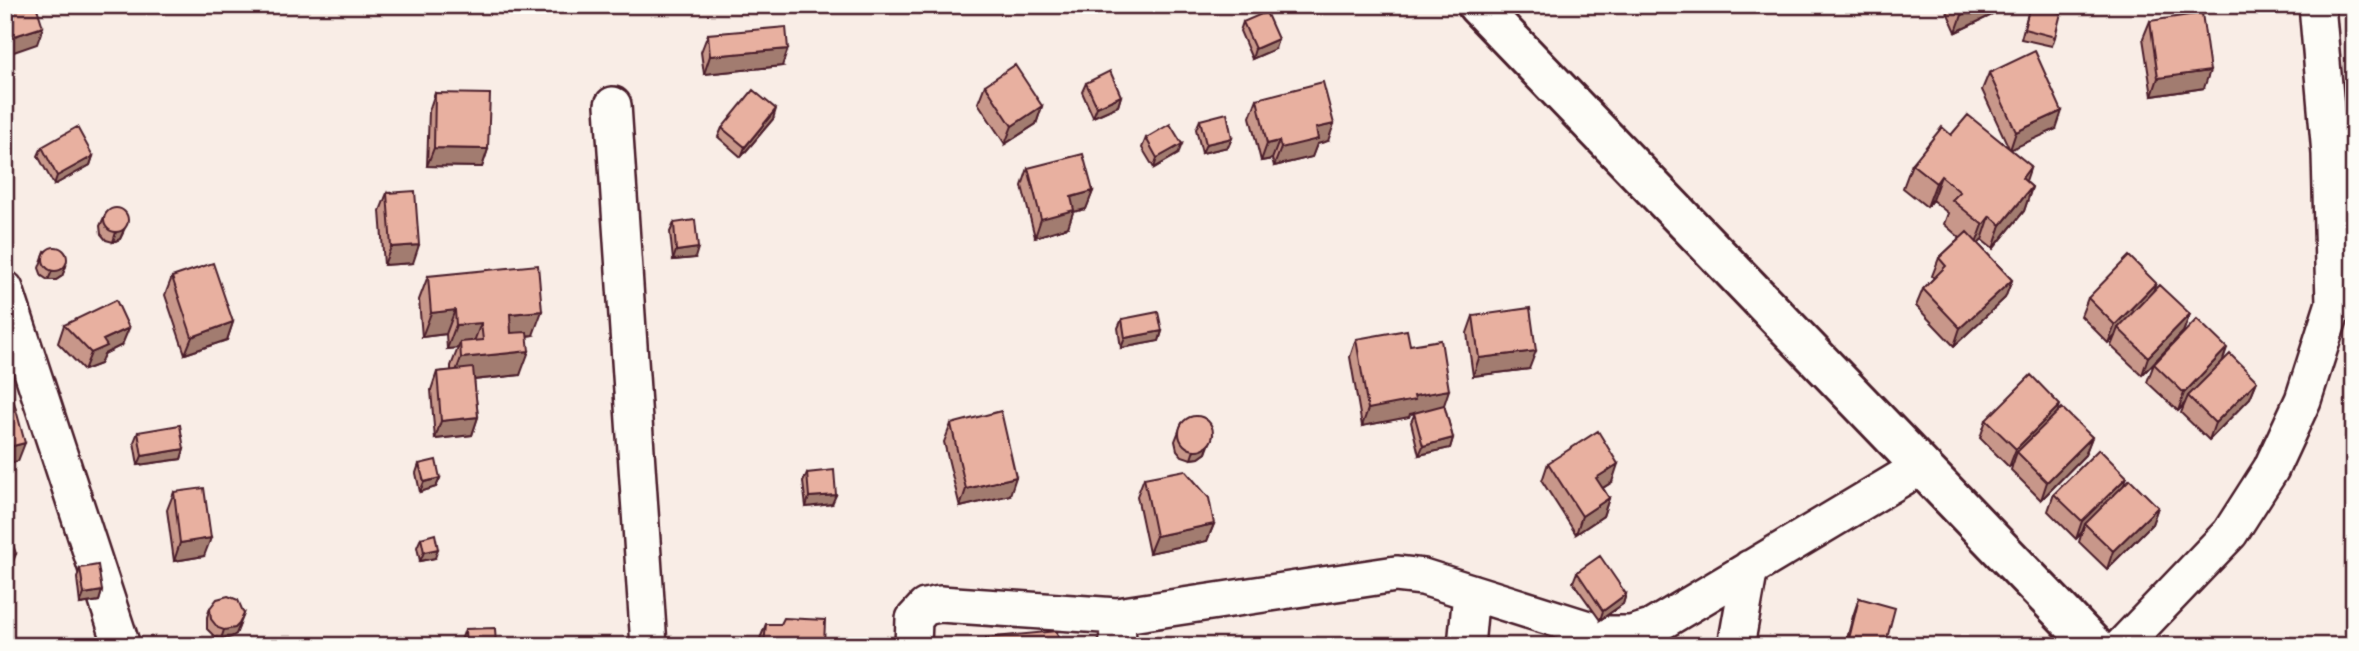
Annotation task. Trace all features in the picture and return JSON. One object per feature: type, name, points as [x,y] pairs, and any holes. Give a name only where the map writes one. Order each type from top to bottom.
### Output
[{"type":"street","points":[[1477,5],[2094,646]]},
{"type":"street","points":[[2122,646],[2230,533],[2271,469],[2303,400],[2334,303],[2330,154],[2317,5]]},
{"type":"street","points":[[613,105],[649,646]]},
{"type":"street","points":[[5,289],[122,646]]},
{"type":"street","points":[[913,646],[914,619],[925,607],[940,604],[1118,631],[1396,574],[1423,577],[1604,634],[1631,634],[1651,628],[1922,466]]},
{"type":"street","points":[[1736,646],[1750,568]]},
{"type":"street","points":[[1466,646],[1471,592]]},
{"type":"building","points":[[5,5],[36,5],[43,27],[5,39]]},
{"type":"building","points":[[1958,5],[1982,5],[1962,15]]},
{"type":"building","points":[[2030,6],[2061,13],[2055,37],[2024,29]]},
{"type":"building","points":[[1266,12],[1278,39],[1255,49],[1243,22]]},
{"type":"building","points":[[2202,13],[2210,71],[2158,78],[2150,21]]},
{"type":"building","points":[[786,27],[788,49],[710,56],[708,34]]},
{"type":"building","points":[[2035,51],[2062,111],[2016,132],[1989,73]]},
{"type":"building","points":[[1015,65],[1042,106],[1012,126],[985,85]]},
{"type":"building","points":[[1110,71],[1121,96],[1097,107],[1086,83]]},
{"type":"building","points":[[1323,82],[1334,124],[1316,128],[1318,139],[1281,148],[1279,141],[1267,144],[1257,99]]},
{"type":"building","points":[[753,90],[776,109],[745,147],[722,128]]},
{"type":"building","points":[[435,93],[490,94],[488,149],[434,148]]},
{"type":"building","points":[[1227,113],[1232,138],[1206,144],[1200,120]]},
{"type":"building","points":[[1968,115],[2031,166],[2022,178],[2032,187],[2001,225],[1990,216],[1983,225],[1952,200],[1960,192],[1941,176],[1936,183],[1912,164],[1942,127],[1951,135]]},
{"type":"building","points":[[1170,124],[1182,144],[1157,158],[1146,138]]},
{"type":"building","points":[[77,127],[93,156],[57,176],[42,147]]},
{"type":"building","points":[[1083,154],[1093,191],[1071,197],[1074,210],[1041,219],[1028,168]]},
{"type":"building","points":[[415,191],[419,245],[391,247],[387,193]]},
{"type":"building","points":[[116,208],[124,212],[128,220],[124,228],[116,232],[108,228],[104,220],[108,212]]},
{"type":"building","points":[[695,220],[698,248],[676,251],[674,223]]},
{"type":"building","points":[[1967,232],[2012,280],[1960,328],[1923,289],[1946,266],[1939,258]]},
{"type":"building","points":[[55,247],[64,250],[67,259],[64,268],[55,271],[46,268],[43,259],[46,250]]},
{"type":"building","points":[[2129,256],[2156,283],[2115,325],[2088,298]]},
{"type":"building","points":[[213,263],[233,322],[192,337],[172,277]]},
{"type":"building","points":[[538,265],[542,311],[510,314],[511,333],[527,332],[529,351],[461,358],[460,342],[483,340],[481,323],[456,325],[455,310],[431,313],[428,276]]},
{"type":"building","points":[[2159,285],[2190,314],[2148,357],[2118,328]]},
{"type":"building","points":[[116,300],[129,328],[103,340],[107,346],[91,353],[64,325]]},
{"type":"building","points":[[1530,308],[1536,351],[1479,358],[1473,316]]},
{"type":"building","points":[[1158,312],[1162,331],[1125,338],[1122,319]]},
{"type":"building","points":[[2197,319],[2227,348],[2184,393],[2154,364]]},
{"type":"building","points":[[1407,330],[1410,345],[1441,340],[1449,390],[1414,396],[1415,400],[1368,409],[1356,339]]},
{"type":"building","points":[[2230,354],[2257,381],[2215,423],[2188,396]]},
{"type":"building","points":[[473,368],[478,417],[441,421],[437,372]]},
{"type":"building","points":[[5,369],[25,443],[5,448]]},
{"type":"building","points":[[2031,375],[2060,405],[2016,449],[1986,420]]},
{"type":"building","points":[[1444,405],[1453,438],[1423,446],[1414,413]]},
{"type":"building","points":[[2062,408],[2092,437],[2047,482],[2017,452]]},
{"type":"building","points":[[1001,411],[1016,477],[966,489],[951,424]]},
{"type":"building","points":[[1196,416],[1208,421],[1213,433],[1208,445],[1196,450],[1184,445],[1179,433],[1184,421]]},
{"type":"building","points":[[180,425],[184,449],[142,456],[138,432]]},
{"type":"building","points":[[1598,431],[1618,464],[1596,478],[1609,498],[1582,516],[1548,463]]},
{"type":"building","points":[[2099,449],[2127,477],[2082,521],[2054,494]]},
{"type":"building","points":[[436,460],[440,478],[424,482],[419,464]]},
{"type":"building","points":[[834,470],[836,495],[809,497],[807,473]]},
{"type":"building","points":[[1185,470],[1209,498],[1214,524],[1156,536],[1144,478]]},
{"type":"building","points":[[2130,479],[2158,507],[2113,551],[2085,524]]},
{"type":"building","points":[[204,488],[211,538],[180,543],[174,492]]},
{"type":"building","points":[[7,526],[16,554],[5,558],[5,527]]},
{"type":"building","points":[[435,534],[438,549],[424,552],[421,538]]},
{"type":"building","points":[[1600,556],[1626,594],[1603,611],[1577,572]]},
{"type":"building","points":[[98,565],[102,591],[84,594],[80,568]]},
{"type":"building","points":[[228,596],[238,600],[244,614],[235,628],[224,630],[218,628],[211,619],[210,608],[217,599]]},
{"type":"building","points":[[1859,598],[1895,608],[1885,646],[1857,646],[1848,643]]},
{"type":"building","points":[[784,618],[825,620],[824,646],[764,646],[766,624],[781,624]]},
{"type":"building","points":[[495,628],[496,646],[466,646],[465,629]]},
{"type":"building","points":[[1057,631],[1059,646],[987,646],[986,638]]},
{"type":"building","points":[[1559,641],[1590,645],[1590,646],[1559,646]]}]
